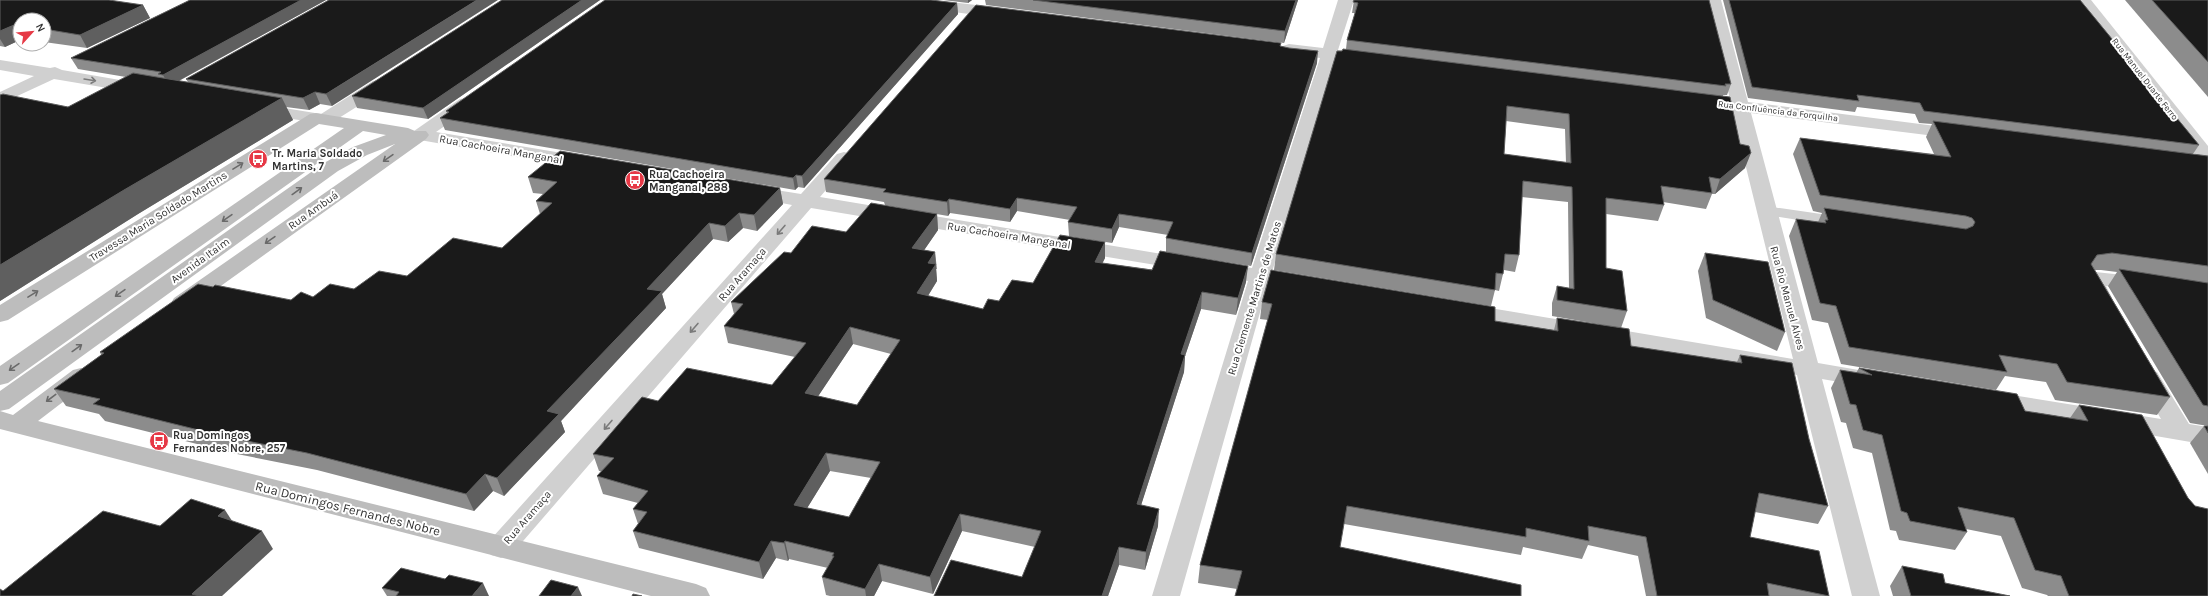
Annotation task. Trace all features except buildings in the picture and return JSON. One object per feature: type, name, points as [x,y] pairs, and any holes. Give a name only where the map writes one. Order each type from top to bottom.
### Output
[{"type":"street","points":[[896,0],[976,5],[1020,15]]},
{"type":"street","name":"Rua Clemente Martins de Matos","points":[[1166,596],[1260,276],[1346,0]]},
{"type":"street","name":"Rua Rio Manuel Alves","points":[[1713,0],[1738,106],[1866,596]]},
{"type":"street","name":"Rua Manuel Duarte Ferro","points":[[2083,0],[2203,162]]},
{"type":"street","points":[[957,27],[976,5]]},
{"type":"street","points":[[1274,47],[1384,61]]},
{"type":"street","points":[[0,99],[79,61]]},
{"type":"street","points":[[0,65],[156,91]]},
{"type":"street","points":[[320,119],[391,77]]},
{"type":"street","name":"Rua Ambuá","points":[[164,316],[414,134],[478,95]]},
{"type":"street","name":"Rua Confluência da Forquilha","points":[[1683,99],[1973,136]]},
{"type":"street","name":"Rua Cachoeira Manganal","points":[[247,106],[598,165]]},
{"type":"street","name":"Travessa Maria Soldado Martins","points":[[0,315],[320,119]]},
{"type":"street","name":"Avenida Itaim","points":[[0,403],[323,161],[360,125]]},
{"type":"street","name":"Avenida Itaim","points":[[0,377],[323,161],[414,134]]},
{"type":"street","name":"Rua Aramaça","points":[[501,547],[853,147]]},
{"type":"street","name":"Rua Cachoeira Manganal","points":[[737,189],[1315,285]]},
{"type":"street","points":[[2114,320],[2094,287],[2093,282],[2095,278],[2162,286]]},
{"type":"street","points":[[1448,308],[1885,381]]},
{"type":"street","points":[[2138,360],[2181,432]]},
{"type":"street","points":[[8,423],[100,362]]},
{"type":"street","points":[[1970,396],[2208,436]]},
{"type":"street","name":"Rua Domingos Fernandes Nobre","points":[[8,423],[696,596]]},
{"type":"lane","points":[[1765,211],[1858,224]]},
{"type":"place","name":"Tr. Maria Soldado Martins, 7","points":[[258,159]]},
{"type":"place","name":"Rua Cachoeira Manganal, 288","points":[[635,180]]},
{"type":"place","name":"Rua Domingos Fernandes Nobre, 257","points":[[159,441]]}]
